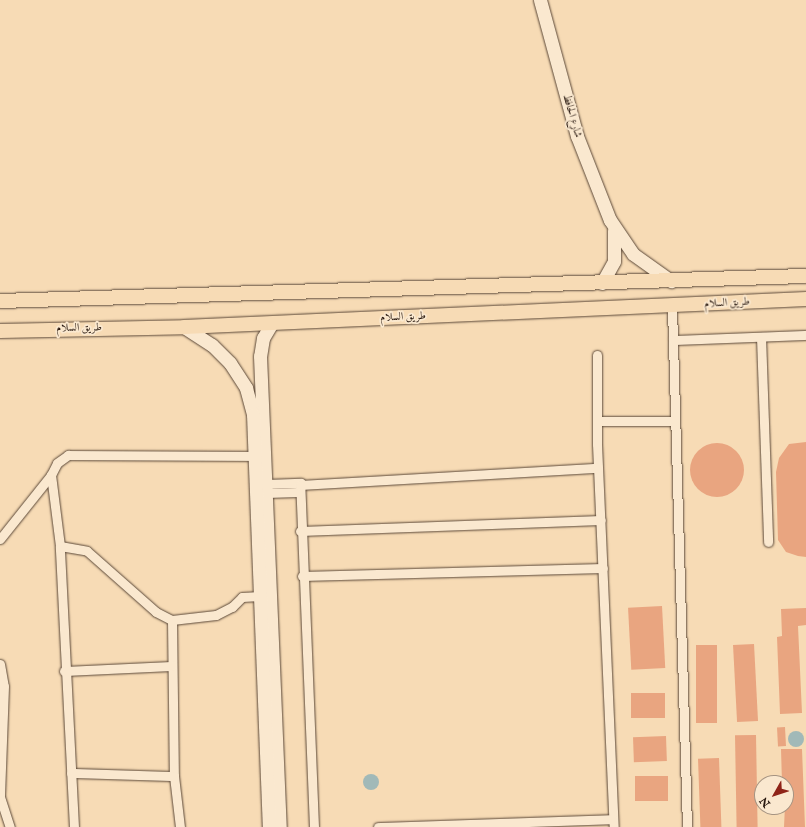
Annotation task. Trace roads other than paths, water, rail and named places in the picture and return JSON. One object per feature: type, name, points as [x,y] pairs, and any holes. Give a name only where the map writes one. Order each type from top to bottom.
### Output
[{"type":"main road","points":[[0,302],[806,276]]},
{"type":"main road","name":"طريق السلام","points":[[0,331],[184,327],[806,299]]},
{"type":"street","name":"شارع الحافظ","points":[[540,0],[577,136],[614,228],[641,261],[671,281]]},
{"type":"street","name":"شارع الحافظ","points":[[602,283],[614,261],[614,228]]},
{"type":"street","points":[[672,306],[687,827]]},
{"type":"street","points":[[269,827],[260,596],[260,375],[261,347],[272,323]]},
{"type":"street","points":[[184,327],[222,353],[241,378],[251,404],[266,489],[280,827]]},
{"type":"street","points":[[673,340],[806,335]]},
{"type":"street","points":[[761,337],[768,542]]},
{"type":"street","points":[[378,827],[614,823],[598,468],[597,354]]},
{"type":"street","points":[[241,378],[250,372],[260,375]]},
{"type":"street","points":[[597,421],[675,421]]},
{"type":"street","points":[[0,539],[51,476],[62,458],[75,453],[260,456]]},
{"type":"street","points":[[266,489],[301,483],[598,468]]},
{"type":"street","points":[[51,476],[60,546],[64,671],[74,827]]},
{"type":"street","points":[[301,483],[298,492],[314,827]]},
{"type":"street","points":[[266,489],[298,492]]},
{"type":"street","points":[[300,530],[601,520]]},
{"type":"street","points":[[60,546],[87,551],[156,612],[172,620],[216,614],[232,607],[242,597],[260,596]]},
{"type":"street","points":[[302,576],[603,568]]},
{"type":"street","points":[[172,620],[174,776],[180,827]]},
{"type":"street","points":[[0,664],[4,686],[0,796],[5,818],[10,827]]},
{"type":"street","points":[[64,671],[172,666]]},
{"type":"street","points":[[71,773],[174,776]]},
{"type":"water","points":[[796,731],[802,733],[804,739],[802,745],[796,747],[790,745],[788,739],[790,733]]},
{"type":"water","points":[[368,774],[374,774],[379,779],[377,788],[374,790],[368,790],[363,785],[363,779]]}]
